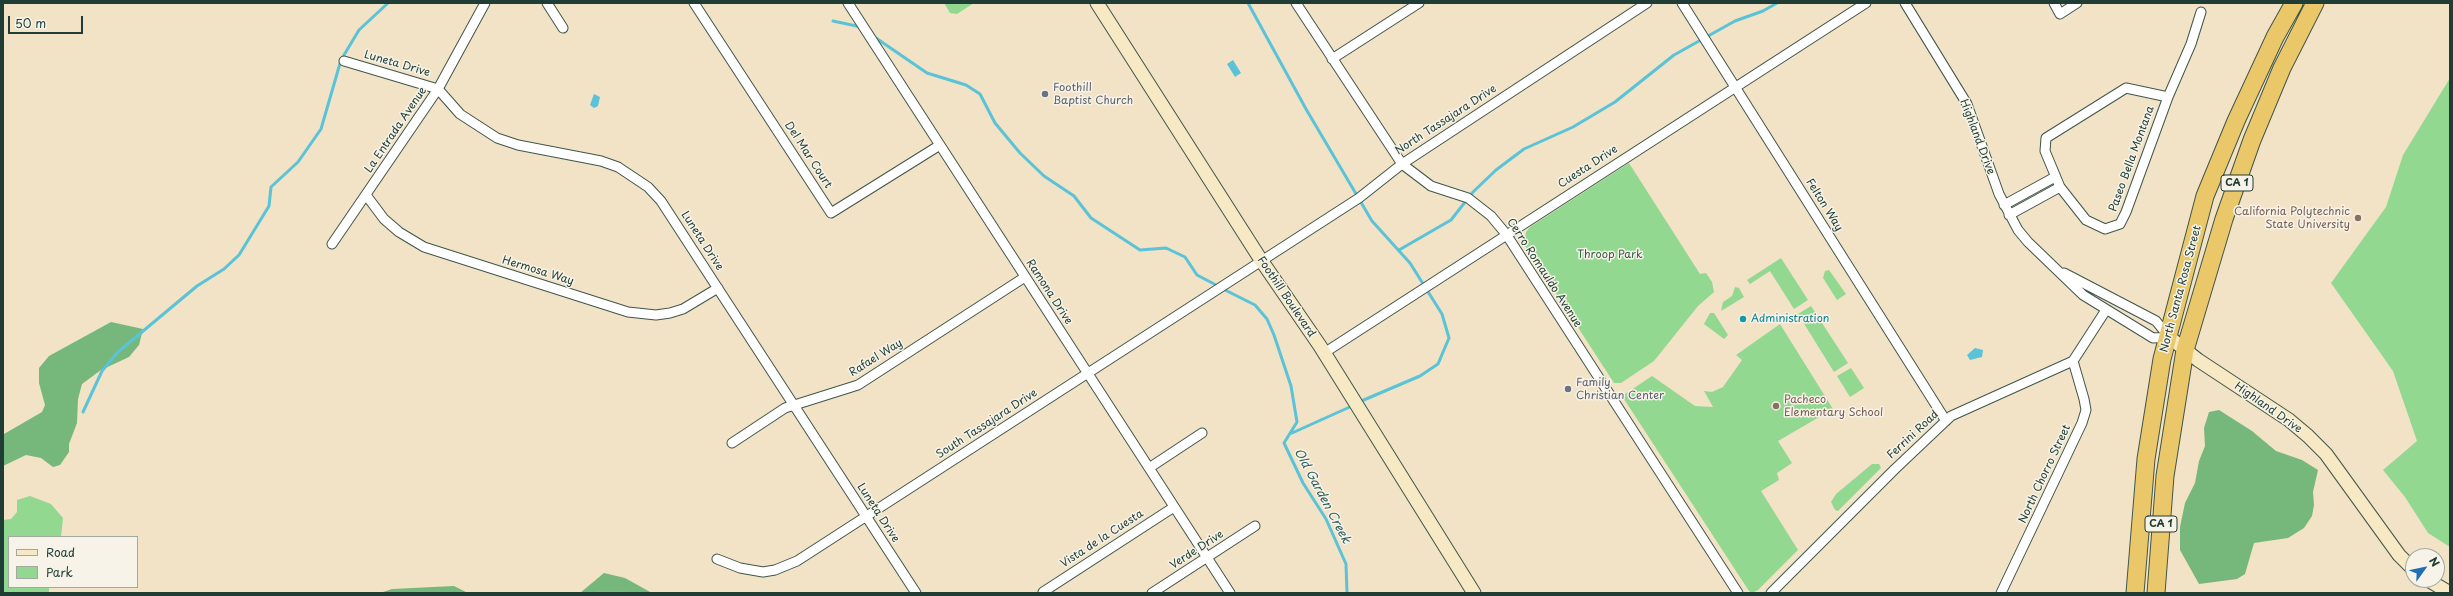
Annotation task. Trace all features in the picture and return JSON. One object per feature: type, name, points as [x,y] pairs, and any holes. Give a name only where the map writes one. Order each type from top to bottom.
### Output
[{"type":"highway","name":"North Santa Rosa Street","points":[[2135,593],[2146,459],[2162,359],[2205,196],[2236,121],[2275,37],[2294,3]]},
{"type":"highway","name":"North Santa Rosa Street","points":[[2156,593],[2165,476],[2184,350],[2224,219],[2252,140],[2282,68],[2315,3]]},
{"type":"street","name":"La Entrada Avenue","points":[[332,244],[438,89],[485,3]]},
{"type":"street","points":[[547,3],[563,28]]},
{"type":"street","name":"Del Mar Court","points":[[694,3],[831,213],[940,145]]},
{"type":"street","name":"Ramona Drive","points":[[848,3],[1230,593]]},
{"type":"street","name":"Foothill Boulevard","points":[[1097,3],[1261,260],[1324,353],[1474,593]]},
{"type":"street","name":"Cerro Romauldo Avenue","points":[[1296,3],[1402,164],[1431,186],[1468,198],[1492,216],[1506,234],[1738,593]]},
{"type":"street","points":[[1332,59],[1419,3]]},
{"type":"street","name":"North Tassajara Drive","points":[[1261,260],[1359,198],[1402,164],[1647,3]]},
{"type":"street","name":"Felton Way","points":[[1682,3],[1946,421]]},
{"type":"street","name":"Cuesta Drive","points":[[1324,353],[1506,234],[1736,88],[1866,3]]},
{"type":"street","name":"Highland Drive","points":[[1905,3],[1967,104],[1984,155],[2004,205],[2009,215],[2028,242],[2082,295],[2153,338],[2169,337]]},
{"type":"street","points":[[2054,3],[2060,14],[2077,3]]},
{"type":"street","name":"Paseo Bella Montana","points":[[2168,97],[2126,88],[2046,138],[2046,151],[2055,177],[2060,187],[2086,220],[2105,229],[2120,224],[2126,212],[2168,97],[2191,44],[2201,12]]},
{"type":"street","name":"Luneta Drive","points":[[344,61],[438,89],[460,114],[497,138],[518,145],[601,161],[634,176],[661,201],[916,593]]},
{"type":"street","points":[[2004,205],[2055,177]]},
{"type":"street","points":[[2009,215],[2060,187]]},
{"type":"street","name":"Hermosa Way","points":[[366,195],[389,223],[424,247],[628,312],[649,315],[670,313],[683,309],[718,288]]},
{"type":"street","name":"South Tassajara Drive","points":[[717,559],[751,571],[775,570],[797,561],[1261,260]]},
{"type":"street","name":"Highland Drive","points":[[2052,267],[2156,321],[2169,337],[2184,350],[2289,420],[2326,454],[2396,551],[2405,561]]},
{"type":"street","name":"Rafael Way","points":[[732,443],[763,421],[793,404],[858,385],[1025,277]]},
{"type":"street","points":[[2074,361],[2106,310]]},
{"type":"street","name":"Ferrini Road","points":[[1772,593],[1950,416],[2074,361]]},
{"type":"street","name":"North Chorro Street","points":[[2000,593],[2082,423],[2086,410],[2074,361]]},
{"type":"street","points":[[1149,468],[1202,433]]},
{"type":"street","name":"Vista de la Cuesta","points":[[1043,592],[1174,507]]},
{"type":"street","name":"Verde Drive","points":[[1152,593],[1255,526]]},
{"type":"green space","points":[[944,3],[974,3],[957,14],[950,13]]},
{"type":"green space","points":[[2450,78],[2450,547],[2428,533],[2405,497],[2383,470],[2417,441],[2393,371],[2331,283],[2386,207],[2403,155]]},
{"type":"green space","name":"Throop Park","points":[[1629,163],[1700,274],[1706,273],[1712,282],[1714,292],[1698,306],[1654,361],[1621,383],[1614,383],[1524,244],[1526,232],[1530,227]]},
{"type":"green space","points":[[1781,258],[1808,300],[1794,309],[1770,271],[1750,284],[1747,280]]},
{"type":"green space","points":[[1829,270],[1846,294],[1837,300],[1823,278],[1825,271]]},
{"type":"green space","points":[[1735,287],[1739,288],[1744,297],[1721,311],[1723,302],[1732,296]]},
{"type":"green space","points":[[1811,306],[1848,363],[1834,372],[1798,314]]},
{"type":"green space","points":[[1710,313],[1714,313],[1728,335],[1724,339],[1704,324]]},
{"type":"green space","points":[[111,322],[143,329],[139,345],[129,357],[101,370],[82,384],[78,399],[77,423],[69,444],[69,452],[60,465],[53,467],[41,458],[26,455],[3,466],[4,434],[42,412],[45,405],[39,383],[39,368],[49,356]]},
{"type":"green space","points":[[1780,324],[1833,409],[1778,441],[1792,463],[1777,473],[1779,480],[1761,491],[1798,550],[1758,590],[1752,593],[1749,591],[1622,396],[1652,376],[1695,406],[1713,407],[1704,391],[1712,392],[1723,387],[1742,360],[1736,355]]},
{"type":"green space","points":[[1851,368],[1864,388],[1850,397],[1837,376]]},
{"type":"green space","points":[[2219,410],[2252,431],[2276,451],[2302,460],[2318,470],[2313,492],[2314,505],[2312,516],[2304,528],[2288,538],[2254,543],[2245,574],[2237,579],[2199,584],[2180,550],[2180,527],[2185,503],[2195,483],[2199,461],[2205,446],[2204,428],[2209,412]]},
{"type":"green space","points":[[1872,464],[1879,464],[1881,468],[1838,511],[1835,510],[1831,502],[1836,494]]},
{"type":"green space","points":[[30,496],[51,504],[63,518],[61,536],[8,536],[8,588],[49,588],[49,593],[3,593],[3,520],[11,519],[17,512],[17,500]]},
{"type":"green space","points":[[604,573],[625,578],[652,593],[580,593]]},
{"type":"green space","points":[[454,586],[468,593],[380,593],[392,589]]},
{"type":"water","points":[[1233,60],[1241,73],[1235,77],[1227,64]]},
{"type":"water","points":[[594,94],[600,97],[598,106],[594,108],[590,105]]},
{"type":"water","points":[[1975,348],[1983,350],[1982,357],[1970,360],[1967,355]]},
{"type":"waterway","points":[[83,412],[102,371],[118,352],[197,286],[224,269],[239,255],[269,206],[271,187],[298,162],[321,129],[341,60],[359,30],[388,3]]},
{"type":"waterway","points":[[1248,3],[1306,109],[1372,221],[1410,263],[1442,314],[1449,338],[1438,364],[1420,376],[1359,402]]},
{"type":"waterway","points":[[1399,250],[1451,220],[1473,192],[1496,170],[1524,149],[1573,127],[1615,102],[1674,55],[1735,21],[1763,11],[1777,3]]},
{"type":"waterway","points":[[833,21],[861,27]]},
{"type":"waterway","points":[[873,36],[927,73],[966,85],[980,94],[995,123],[1020,153],[1044,176],[1074,196],[1091,218],[1140,250],[1166,248],[1185,257],[1197,275],[1218,286]]},
{"type":"waterway","name":"Old Garden Creek","points":[[1223,289],[1255,305],[1267,319],[1274,335],[1291,386],[1297,422],[1284,443],[1303,483],[1326,519],[1346,564],[1347,593]]},
{"type":"waterway","points":[[1292,433],[1352,406]]},
{"type":"waterway","points":[[597,593],[626,593]]},
{"type":"place","name":"Foothill Baptist Church","points":[[1045,94]]},
{"type":"place","name":"California Polytechnic State University","points":[[2358,218]]},
{"type":"place","name":"Administration","points":[[1743,319]]},
{"type":"place","name":"Family Christian Center","points":[[1568,389]]},
{"type":"place","name":"Pacheco Elementary School","points":[[1776,406]]}]
